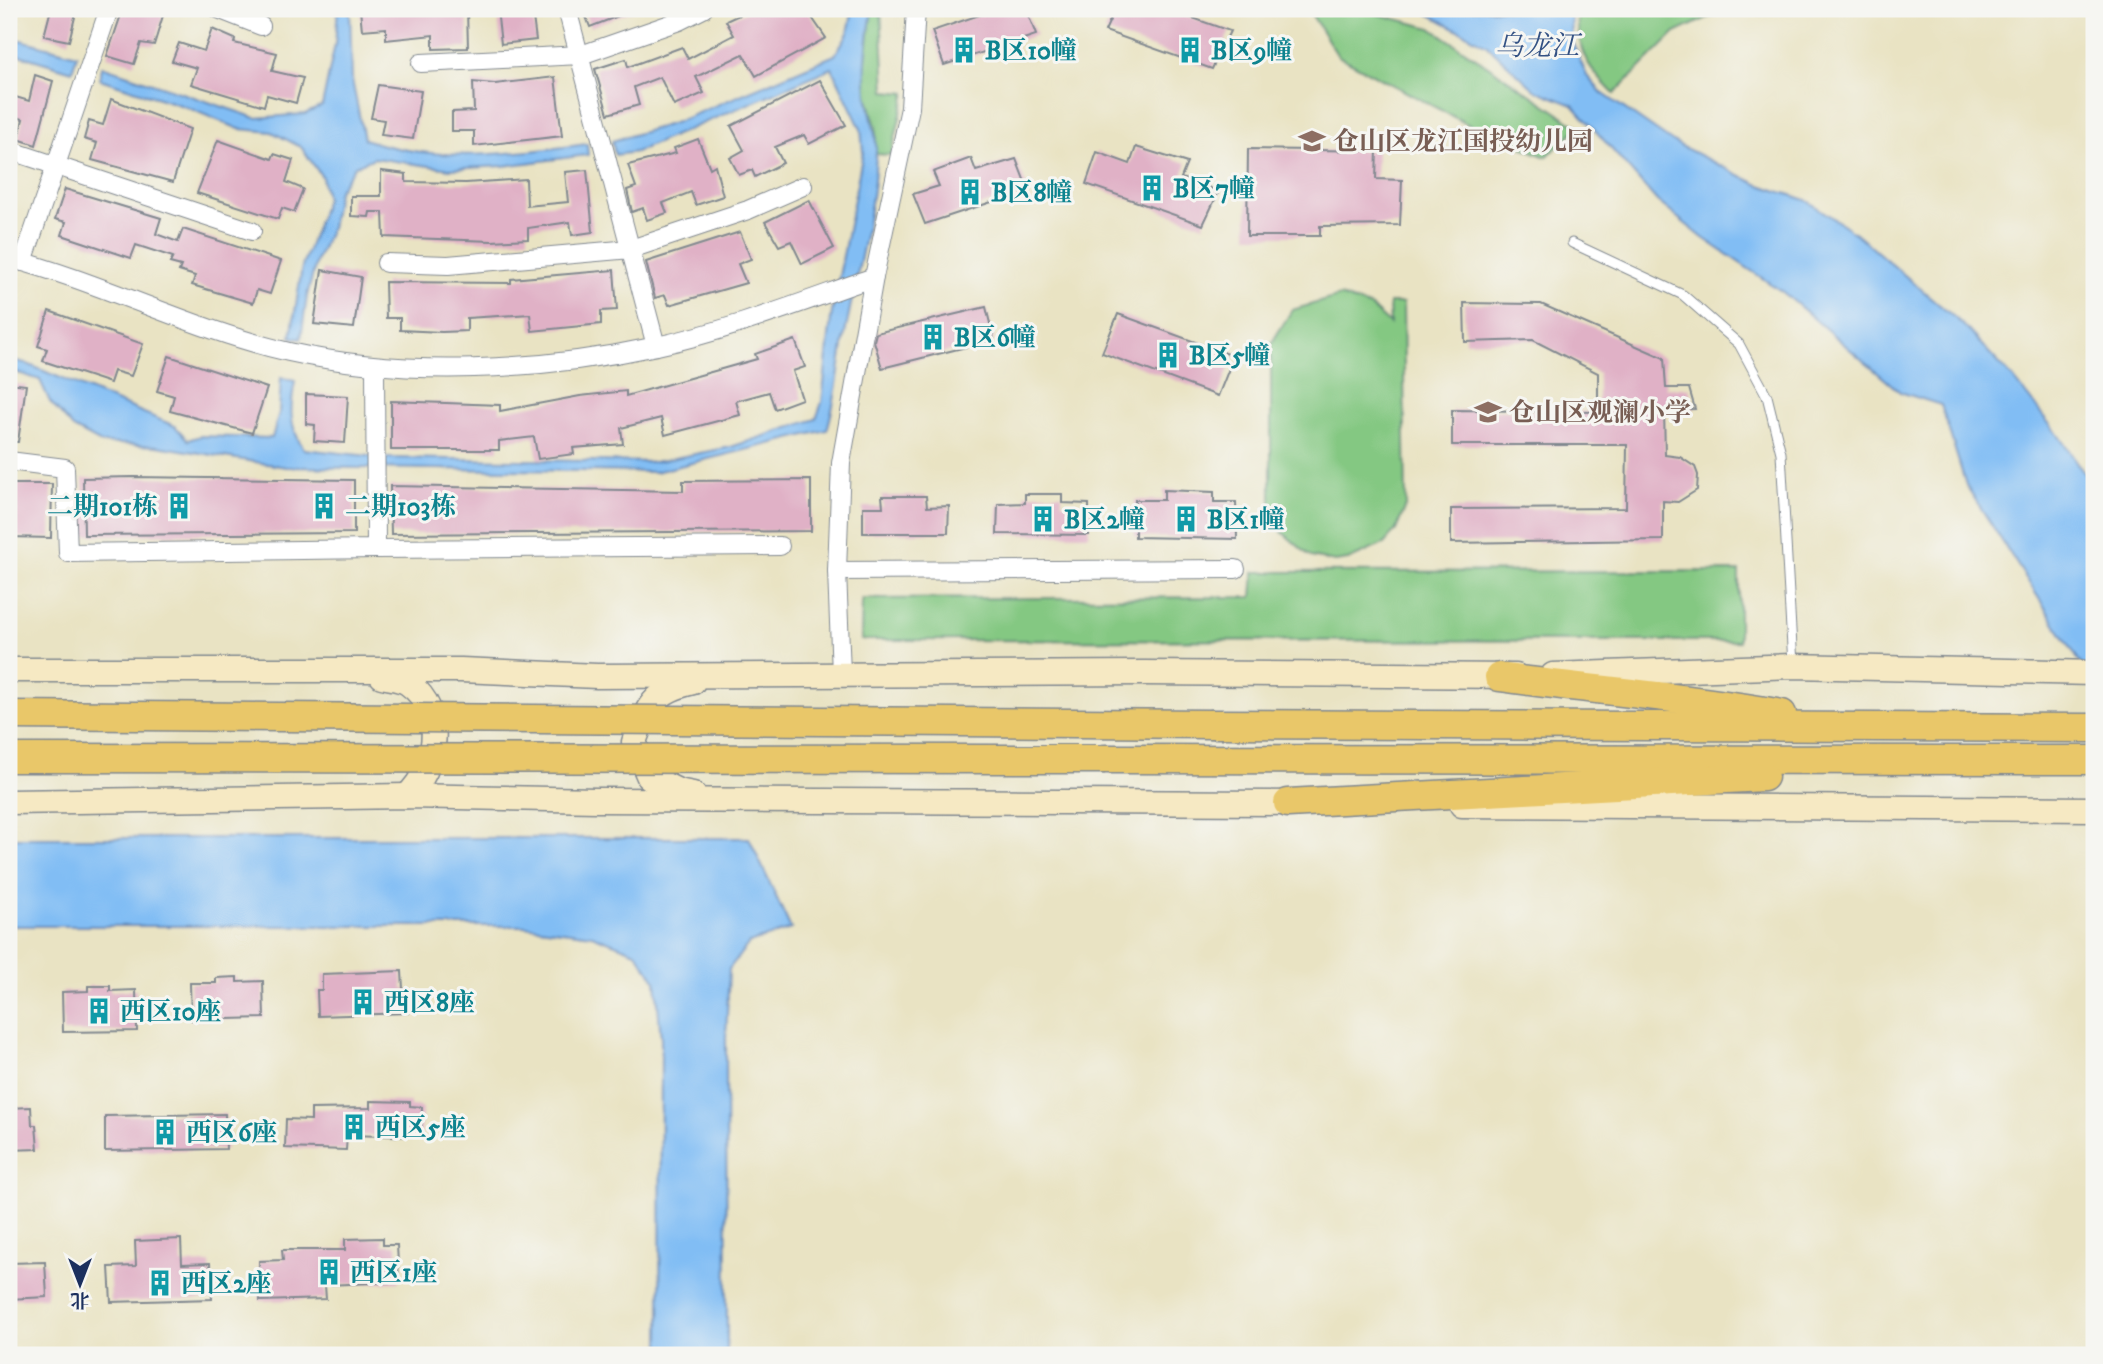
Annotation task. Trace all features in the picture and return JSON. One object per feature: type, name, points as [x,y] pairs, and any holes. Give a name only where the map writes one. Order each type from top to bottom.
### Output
[{"type":"highway","points":[[1499,677],[1592,690],[1699,699],[1860,728]]},
{"type":"highway","points":[[9,715],[2094,728]]},
{"type":"highway","points":[[9,758],[2094,760]]},
{"type":"highway","points":[[1288,803],[1585,785],[2094,760]]},
{"type":"main road","points":[[9,670],[725,675],[1144,673],[1499,677],[1793,666],[2086,673]]},
{"type":"main road","points":[[362,671],[408,682],[427,705],[436,746],[421,783],[407,796]]},
{"type":"main road","points":[[725,675],[669,688],[646,709],[634,742],[649,777],[678,791],[726,800]]},
{"type":"main road","points":[[9,802],[407,796],[2094,809]]},
{"type":"street","points":[[110,9],[55,168],[16,260],[224,335],[289,352],[375,366],[455,369],[519,365],[656,346],[712,331],[865,280]]},
{"type":"street","points":[[218,9],[261,26]]},
{"type":"street","points":[[567,9],[656,346]]},
{"type":"street","points":[[421,63],[581,55],[679,21],[703,9]]},
{"type":"street","points":[[841,674],[837,571],[841,463],[865,280],[910,108],[916,9]]},
{"type":"street","points":[[9,150],[55,168],[252,231]]},
{"type":"street","points":[[386,263],[448,265],[631,249],[747,210],[803,186]]},
{"type":"street","points":[[375,366],[376,549]]},
{"type":"street","points":[[9,461],[65,468],[68,553],[780,546]]},
{"type":"street","points":[[837,571],[1236,569]]},
{"type":"lane","points":[[1572,243],[1682,295],[1740,344],[1767,396],[1781,453],[1793,666]]},
{"type":"green space","points":[[872,9],[881,9],[885,91],[906,93],[891,155],[876,154],[876,127],[867,94],[865,70]]},
{"type":"green space","points":[[1308,9],[1358,9],[1431,28],[1579,127],[1546,157],[1469,125],[1338,56]]},
{"type":"green space","points":[[1577,9],[1726,9],[1675,33],[1614,94],[1589,65],[1581,47]]},
{"type":"green space","points":[[1340,296],[1371,307],[1390,324],[1389,303],[1403,303],[1406,506],[1396,530],[1384,544],[1348,560],[1335,562],[1311,557],[1282,532],[1271,505],[1271,344],[1292,310]]},
{"type":"green space","points":[[1739,571],[1739,641],[861,640],[862,599],[1252,597],[1254,572]]},
{"type":"water","points":[[338,9],[350,9],[352,80],[364,139],[419,152],[475,155],[587,144],[588,155],[503,166],[450,169],[374,158],[355,166],[338,191],[331,228],[316,262],[307,296],[301,339],[291,337],[302,267],[326,199],[322,177],[301,147],[272,132],[239,129],[186,107],[100,79],[102,66],[256,118],[305,114],[322,106],[335,44]]},
{"type":"water","points":[[853,9],[872,9],[866,51],[866,83],[875,136],[875,171],[827,430],[655,472],[286,467],[157,446],[101,443],[73,428],[50,402],[40,380],[9,370],[9,359],[25,363],[175,426],[188,440],[200,436],[272,438],[279,413],[281,378],[295,381],[292,400],[293,424],[304,449],[387,458],[654,462],[731,447],[816,419],[822,402],[831,318],[863,152],[861,129],[832,68],[636,152],[615,155],[612,141],[674,123],[835,55],[848,33]]},
{"type":"water","name":"乌龙江","points":[[1419,9],[1571,9],[1572,42],[1587,76],[1602,93],[1673,142],[1757,184],[1806,200],[1854,232],[1962,324],[2013,378],[2059,436],[2094,488],[2094,684],[1966,485],[1941,405],[1900,392],[1784,293],[1703,238],[1657,201],[1573,105],[1535,90],[1487,45]]},
{"type":"water","points":[[9,37],[77,55],[72,71],[9,52]]},
{"type":"water","points":[[9,838],[749,838],[791,929],[749,943],[729,969],[726,1038],[727,1355],[660,1355],[661,1039],[656,981],[636,952],[592,935],[524,926],[9,926]]},
{"type":"building","points":[[51,9],[77,9],[69,41],[44,36]]},
{"type":"building","points":[[123,9],[165,9],[154,45],[141,43],[134,64],[107,56]]},
{"type":"building","points":[[360,9],[467,9],[468,48],[433,49],[433,35],[386,40],[386,28],[362,30]]},
{"type":"building","points":[[497,9],[532,9],[536,40],[501,44]]},
{"type":"building","points":[[583,9],[634,9],[634,10],[590,27]]},
{"type":"building","points":[[752,9],[806,9],[826,38],[756,76],[743,54],[696,77],[704,93],[674,106],[660,77],[634,87],[639,105],[608,114],[595,69],[626,59],[628,67],[682,47],[688,59],[734,35],[726,21]]},
{"type":"building","name":"B区10幢","points":[[997,9],[1026,9],[1036,35],[944,65],[932,31]]},
{"type":"building","name":"B区9幢","points":[[1115,9],[1167,9],[1230,31],[1212,69],[1105,31]]},
{"type":"building","points":[[212,29],[235,39],[234,43],[277,53],[272,71],[303,78],[296,103],[267,95],[264,106],[191,84],[197,68],[172,61],[179,43],[204,51]]},
{"type":"building","points":[[35,75],[53,81],[36,145],[18,139],[23,119],[9,115],[9,95],[29,101]]},
{"type":"building","points":[[555,77],[562,136],[474,146],[474,131],[452,131],[452,112],[474,111],[473,82],[495,84]]},
{"type":"building","points":[[820,80],[846,125],[809,144],[804,135],[775,147],[783,163],[755,177],[752,170],[739,175],[730,158],[744,150],[731,126]]},
{"type":"building","points":[[378,85],[421,91],[413,139],[381,135],[384,120],[371,118]]},
{"type":"building","points":[[111,99],[190,129],[173,182],[92,160],[97,143],[84,139],[89,121],[103,125]]},
{"type":"building","points":[[698,139],[710,168],[715,165],[723,196],[696,205],[691,192],[663,203],[667,213],[647,220],[643,208],[632,212],[627,190],[636,187],[628,165],[676,153],[674,148]]},
{"type":"building","points":[[218,140],[272,159],[274,154],[293,160],[286,182],[303,189],[294,212],[282,208],[278,219],[197,193]]},
{"type":"building","name":"B区7幢","points":[[1136,147],[1187,163],[1181,178],[1219,191],[1203,225],[1086,184],[1097,152],[1130,164]]},
{"type":"building","points":[[1248,149],[1377,151],[1376,179],[1402,180],[1400,225],[1320,226],[1320,236],[1247,236]]},
{"type":"building","name":"B区8幢","points":[[971,158],[976,171],[1016,159],[1028,190],[925,224],[913,194],[939,186],[933,172]]},
{"type":"building","points":[[587,170],[593,232],[572,235],[570,222],[528,228],[528,239],[492,241],[384,237],[383,212],[370,212],[369,217],[351,216],[351,196],[381,196],[381,171],[406,174],[406,182],[466,183],[526,179],[527,206],[568,202],[565,172]]},
{"type":"building","points":[[65,189],[161,218],[156,234],[178,242],[183,229],[281,261],[270,294],[257,290],[253,303],[192,285],[195,276],[179,271],[181,266],[170,263],[173,257],[136,245],[131,258],[62,235],[66,222],[55,219]]},
{"type":"building","points":[[809,200],[834,248],[802,264],[791,241],[779,246],[765,222]]},
{"type":"building","points":[[740,232],[751,259],[738,264],[746,283],[669,305],[665,295],[655,298],[646,262]]},
{"type":"building","points":[[322,270],[361,277],[354,328],[314,324]]},
{"type":"building","points":[[614,270],[617,310],[601,311],[601,324],[532,331],[530,314],[467,318],[467,331],[442,332],[400,330],[400,318],[386,318],[385,282],[511,283],[511,279]]},
{"type":"building","points":[[1464,303],[1541,304],[1664,358],[1666,388],[1689,388],[1695,409],[1664,410],[1665,455],[1680,457],[1695,467],[1698,475],[1697,490],[1678,502],[1663,501],[1663,540],[1451,543],[1451,509],[1626,508],[1627,445],[1452,445],[1452,410],[1598,412],[1598,373],[1533,340],[1465,342]]},
{"type":"building","name":"B区6幢","points":[[986,307],[994,340],[882,368],[874,341],[876,333]]},
{"type":"building","points":[[49,311],[143,344],[131,376],[114,371],[110,383],[43,361],[47,349],[38,346]]},
{"type":"building","name":"B区5幢","points":[[1118,314],[1234,356],[1218,396],[1102,353]]},
{"type":"building","points":[[795,340],[805,367],[793,371],[802,399],[775,409],[769,392],[736,401],[740,415],[665,435],[661,418],[621,428],[623,444],[573,448],[574,454],[538,459],[534,437],[499,441],[499,450],[391,450],[391,401],[500,405],[500,411],[580,396],[626,391],[626,396],[757,359],[755,354]]},
{"type":"building","points":[[169,356],[267,388],[252,433],[170,411],[174,396],[157,391]]},
{"type":"building","points":[[9,383],[26,385],[18,442],[9,442]]},
{"type":"building","points":[[306,394],[348,396],[345,443],[314,441],[315,425],[306,424]]},
{"type":"building","points":[[83,478],[354,480],[354,533],[84,535]]},
{"type":"building","points":[[811,480],[811,531],[391,534],[390,486],[683,491],[683,481]]},
{"type":"building","points":[[9,484],[52,484],[51,538],[9,537]]},
{"type":"building","name":"B区1幢","points":[[1164,490],[1214,492],[1214,502],[1236,502],[1237,539],[1135,537],[1135,500],[1164,500]]},
{"type":"building","name":"B区2幢","points":[[1025,494],[1062,494],[1062,503],[1089,504],[1089,535],[997,534],[998,504],[1025,503]]},
{"type":"building","points":[[882,496],[926,496],[927,507],[949,506],[948,533],[863,533],[863,507],[883,507]]},
{"type":"building","name":"西区8座","points":[[402,971],[403,989],[407,989],[408,1013],[318,1016],[317,990],[322,990],[322,974]]},
{"type":"building","points":[[237,977],[237,982],[263,981],[264,1018],[191,1020],[190,983],[216,983],[216,978]]},
{"type":"building","name":"西区10座","points":[[88,986],[110,986],[110,991],[136,990],[137,1031],[63,1032],[62,992],[88,991]]},
{"type":"building","name":"西区5座","points":[[370,1101],[410,1102],[410,1106],[422,1107],[421,1137],[347,1135],[346,1150],[285,1148],[286,1119],[311,1120],[311,1109],[370,1108]]},
{"type":"building","points":[[31,1107],[38,1149],[9,1150],[9,1108]]},
{"type":"building","name":"西区6座","points":[[225,1114],[226,1149],[105,1151],[105,1116]]},
{"type":"building","name":"西区1座","points":[[383,1238],[383,1245],[397,1245],[399,1282],[325,1285],[326,1299],[260,1301],[259,1261],[283,1260],[282,1250],[345,1250],[345,1239]]},
{"type":"building","name":"西区2座","points":[[181,1239],[182,1264],[210,1263],[212,1299],[111,1302],[109,1267],[136,1266],[135,1241]]},
{"type":"building","points":[[45,1262],[47,1297],[9,1299],[9,1263]]},
{"type":"place","name":"B区10幢","points":[[964,50]]},
{"type":"place","name":"B区9幢","points":[[1190,50]]},
{"type":"place","name":"仓山区龙江国投幼儿园","points":[[1312,141]]},
{"type":"place","name":"B区7幢","points":[[1152,188]]},
{"type":"place","name":"B区8幢","points":[[970,192]]},
{"type":"place","name":"B区6幢","points":[[933,337]]},
{"type":"place","name":"B区5幢","points":[[1168,355]]},
{"type":"place","name":"仓山区观澜小学","points":[[1488,412]]},
{"type":"place","name":"二期101栋","points":[[179,506]]},
{"type":"place","name":"二期103栋","points":[[324,506]]},
{"type":"place","name":"B区2幢","points":[[1043,519]]},
{"type":"place","name":"B区1幢","points":[[1186,519]]},
{"type":"place","name":"西区8座","points":[[363,1002]]},
{"type":"place","name":"西区10座","points":[[99,1011]]},
{"type":"place","name":"西区5座","points":[[354,1127]]},
{"type":"place","name":"西区6座","points":[[165,1132]]},
{"type":"place","name":"西区1座","points":[[329,1272]]},
{"type":"place","name":"西区2座","points":[[160,1283]]}]
